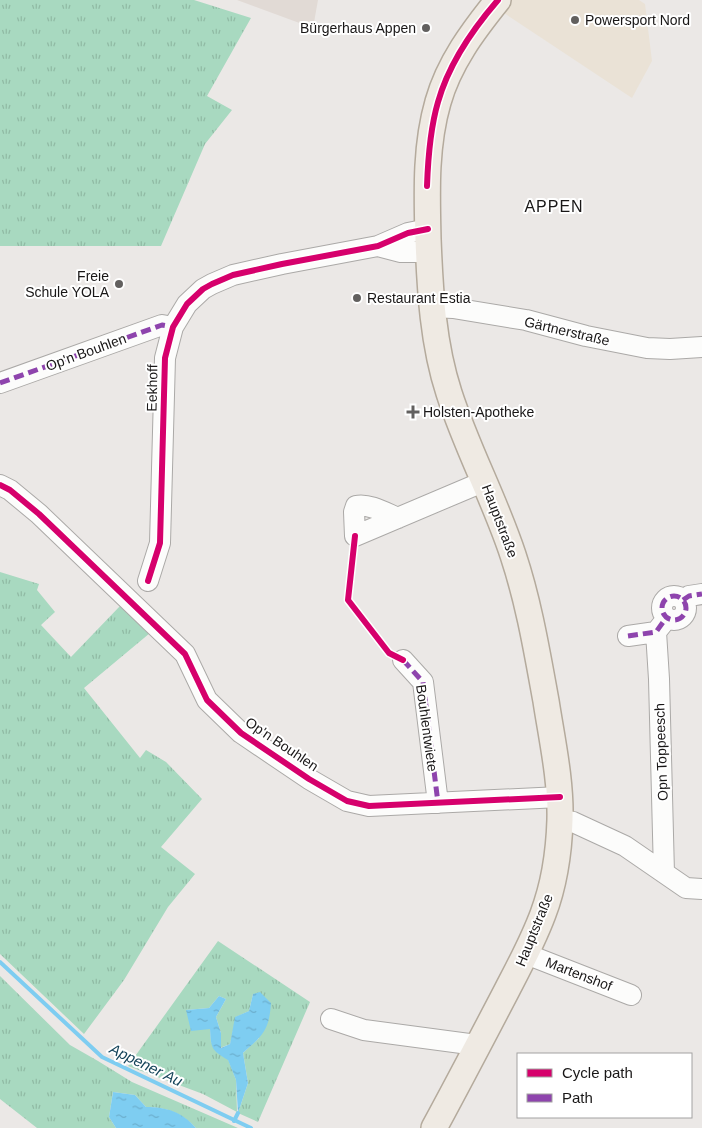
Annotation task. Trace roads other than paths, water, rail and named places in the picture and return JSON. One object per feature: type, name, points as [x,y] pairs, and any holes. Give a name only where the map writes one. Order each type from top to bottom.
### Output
[{"type":"main road","name":"Hauptstraße","points":[[434,1128],[526,954],[543,914],[550,893],[557,852],[560,808],[550,728],[525,597],[504,528],[462,430],[448,392],[438,347],[432,307],[427,186],[428,158],[438,102],[447,76],[468,37],[498,0]]},
{"type":"street","name":"Eekhoff","points":[[148,582],[160,543],[165,358],[173,327],[187,304],[203,289],[222,278],[264,267],[378,246],[408,233],[428,241]]},
{"type":"street","name":"Gärtnerstraße","points":[[432,307],[453,308],[526,320],[586,336],[647,348],[702,347]]},
{"type":"street","name":"Op'n Bouhlen","points":[[0,383],[162,325],[173,327]]},
{"type":"street","points":[[398,518],[484,481]]},
{"type":"street","name":"Op'n Bouhlen","points":[[0,485],[10,490],[39,514],[185,654],[207,700],[240,734],[309,779],[347,801],[368,806],[438,803],[560,808]]},
{"type":"street","name":"Opn Toppeesch","points":[[664,873],[659,688],[663,602],[666,598],[675,596],[683,600],[689,596],[702,594]]},
{"type":"street","points":[[628,636],[661,625]]},
{"type":"street","name":"Bouhlentwiete","points":[[403,660],[423,682],[438,803]]},
{"type":"street","points":[[560,808],[573,822],[625,846],[686,888],[702,889]]},
{"type":"street","name":"Martenshof","points":[[526,954],[631,995]]},
{"type":"street","points":[[331,1019],[364,1030],[469,1044],[477,1048]]},
{"type":"water","points":[[260,992],[271,1003],[269,1020],[264,1032],[243,1053],[248,1083],[238,1113],[236,1080],[228,1060],[218,1054],[213,1048],[210,1029],[191,1031],[186,1010],[209,1008],[219,996],[226,999],[216,1017],[221,1033],[221,1048],[230,1044],[235,1017],[249,1011],[253,994]]},
{"type":"water","points":[[113,1092],[135,1095],[146,1107],[167,1109],[180,1114],[196,1128],[116,1128],[109,1117]]},
{"type":"waterway","name":"Appener Au","points":[[0,962],[102,1057],[251,1128]]},
{"type":"waterway","name":"Appener Au","points":[[234,1121],[238,1113]]},
{"type":"place","name":"Powersport Nord","points":[[575,20]]},
{"type":"place","name":"Bürgerhaus Appen","points":[[426,28]]},
{"type":"place","name":"Freie Schule YOLA","points":[[119,284]]},
{"type":"place","name":"Restaurant Estia","points":[[357,298]]},
{"type":"place","name":"Holsten-Apotheke","points":[[413,412]]},
{"type":"district","name":"APPEN","points":[[554,206]]}]
